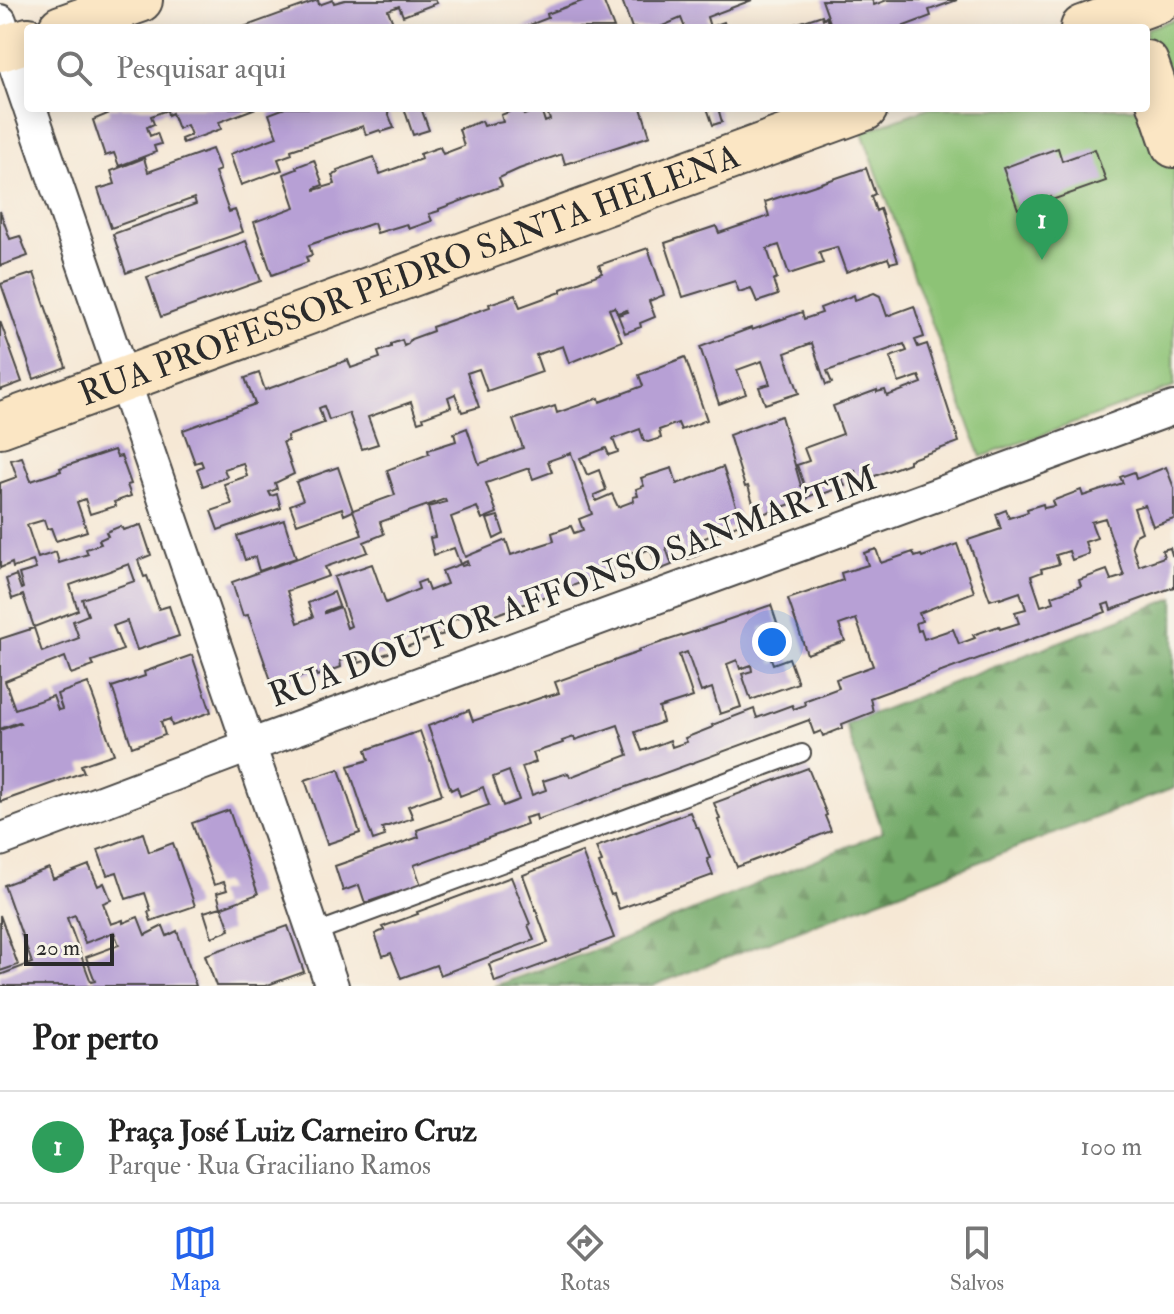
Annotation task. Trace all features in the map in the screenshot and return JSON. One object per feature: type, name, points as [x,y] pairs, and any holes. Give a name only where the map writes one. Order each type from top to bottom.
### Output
[{"type":"street","points":[[72,24],[140,0]]},
{"type":"street","points":[[1095,24],[1136,10]]},
{"type":"street","points":[[9,39],[24,89]]},
{"type":"street","points":[[1150,75],[1174,145]]},
{"type":"street","points":[[31,112],[332,986]]},
{"type":"street","name":"RUA PROFESSOR PEDRO SANTA HELENA","points":[[0,425],[854,112]]},
{"type":"street","name":"RUA DOUTOR AFFONSO SANMARTIM","points":[[0,840],[1174,408]]},
{"type":"lane","points":[[314,933],[802,753]]},
{"type":"green space","points":[[1174,19],[1174,387],[981,457],[862,132],[917,112],[1150,112],[1150,28]]},
{"type":"green space","points":[[1174,598],[1174,788],[652,986],[494,986],[616,942],[883,832],[845,724]]},
{"type":"building","points":[[318,0],[319,5],[333,0],[334,3],[345,0],[435,0],[437,3],[403,16],[399,6],[388,10],[393,24],[252,24]]},
{"type":"building","points":[[585,0],[603,0],[612,24],[532,24],[548,18],[547,14]]},
{"type":"building","points":[[622,0],[752,0],[707,17],[709,24],[683,24],[681,18],[667,24],[631,24]]},
{"type":"building","points":[[822,0],[872,0],[874,5],[887,0],[957,0],[929,10],[931,16],[910,24],[831,24]]},
{"type":"building","points":[[822,15],[829,24],[795,24]]},
{"type":"building","points":[[162,112],[151,116],[154,124],[147,127],[150,136],[157,133],[161,144],[154,146],[156,152],[119,166],[114,153],[105,156],[93,120],[110,113]]},
{"type":"building","points":[[167,112],[245,112],[219,122],[221,129],[183,143],[181,139],[191,135],[187,125],[178,129],[172,113],[168,115]]},
{"type":"building","points":[[388,112],[394,128],[366,135],[363,126],[291,150],[292,154],[278,159],[282,170],[241,185],[230,154],[277,137],[269,114]]},
{"type":"building","points":[[405,112],[422,112],[429,130],[413,135]]},
{"type":"building","points":[[509,112],[523,112],[524,115],[542,112],[545,122],[550,120],[547,112],[642,112],[650,136],[565,164],[562,154],[519,169],[499,178],[502,186],[439,209],[429,214],[432,221],[409,229],[407,224],[377,233],[374,223],[309,245],[312,255],[306,257],[308,262],[272,275],[254,222],[295,207],[284,174],[314,160],[323,185],[315,190],[335,184],[332,175],[338,173],[337,170],[374,157],[380,174],[421,159],[420,154],[440,147],[443,154],[464,146],[459,129],[482,121],[484,126],[503,122],[501,115]]},
{"type":"building","points":[[708,112],[719,112],[722,122],[713,125]]},
{"type":"building","points":[[1058,148],[1062,161],[1095,149],[1106,181],[1018,209],[1003,168]]},
{"type":"building","points":[[212,149],[220,170],[215,172],[229,212],[235,210],[243,232],[126,273],[113,234],[196,204],[194,198],[111,228],[98,189],[115,184],[111,171],[144,158],[148,172]]},
{"type":"building","points":[[866,168],[875,194],[871,196],[876,211],[880,209],[898,261],[890,263],[888,258],[846,272],[837,247],[819,252],[823,263],[789,274],[779,245],[767,249],[777,278],[773,280],[778,295],[757,302],[751,288],[739,292],[735,281],[683,297],[665,243],[716,226],[719,233],[769,216],[765,202]]},
{"type":"building","points":[[0,211],[10,239],[20,236],[28,256],[0,266]]},
{"type":"building","points":[[246,241],[261,281],[161,317],[147,277]]},
{"type":"building","points":[[648,248],[664,295],[649,301],[655,317],[625,333],[618,315],[627,310],[617,313],[615,307],[609,309],[622,341],[569,363],[563,346],[536,355],[542,372],[487,391],[479,369],[467,373],[479,407],[462,412],[455,394],[448,397],[451,407],[423,417],[424,420],[418,422],[411,402],[368,417],[378,444],[362,449],[349,413],[329,420],[324,406],[319,408],[324,423],[287,436],[288,441],[283,442],[294,474],[275,483],[277,489],[269,492],[271,496],[277,494],[281,508],[218,530],[211,511],[232,504],[224,484],[247,476],[243,463],[224,469],[227,477],[203,486],[197,469],[203,466],[201,461],[195,463],[183,430],[255,404],[245,378],[259,373],[265,390],[348,360],[351,368],[380,358],[378,352],[391,347],[391,344],[402,340],[404,346],[411,339],[433,331],[432,327],[490,307],[489,304],[515,295],[520,307],[561,292],[561,289],[602,273],[599,265]]},
{"type":"building","points":[[34,273],[66,367],[34,379],[1,284]]},
{"type":"building","points":[[874,293],[880,296],[887,316],[914,306],[924,337],[915,340],[918,347],[927,344],[959,442],[859,482],[855,471],[841,476],[845,486],[820,495],[819,492],[757,516],[729,435],[781,416],[801,486],[804,485],[797,465],[809,461],[804,448],[843,434],[833,406],[877,390],[885,390],[887,396],[922,383],[919,376],[899,383],[890,357],[907,351],[904,344],[827,371],[832,383],[826,385],[812,343],[785,353],[799,393],[765,404],[759,387],[770,384],[762,361],[737,370],[746,394],[719,404],[700,347],[802,312],[804,319],[822,313],[820,308],[854,295],[855,300]]},
{"type":"building","points":[[0,321],[22,382],[0,390]]},
{"type":"building","points":[[685,357],[707,420],[681,430],[678,423],[659,430],[661,438],[648,442],[644,441],[640,429],[613,439],[618,452],[609,455],[606,448],[580,458],[587,475],[599,470],[606,490],[594,495],[596,501],[612,494],[618,507],[634,501],[633,497],[638,496],[636,489],[644,486],[641,478],[672,468],[677,484],[723,467],[742,523],[697,541],[701,554],[689,559],[681,543],[666,548],[672,565],[659,570],[650,549],[634,555],[632,552],[609,564],[612,571],[487,618],[483,608],[441,625],[444,634],[359,663],[356,655],[340,661],[341,667],[317,676],[315,671],[273,686],[248,615],[243,616],[232,582],[362,535],[353,510],[395,495],[387,470],[429,454],[428,450],[456,441],[454,433],[467,428],[479,464],[523,448],[513,420],[555,406],[557,413],[599,398],[600,402],[643,386],[639,375]],"holes":[[[571,453],[592,514],[579,519],[583,530],[574,533],[571,526],[552,533],[554,541],[511,555],[506,540],[465,557],[451,517],[477,507],[482,519],[497,513],[486,483],[529,468],[533,479],[552,472],[548,461]],[[445,499],[446,502],[428,507],[435,537],[430,538],[434,555],[454,548],[460,564],[467,561],[468,564],[442,571],[447,584],[429,591],[425,580],[417,583],[419,589],[386,603],[372,564],[334,577],[351,626],[347,628],[340,607],[325,613],[339,606],[334,592],[308,603],[313,617],[298,623],[287,591],[329,576],[325,567],[368,552],[364,542],[384,534],[380,522]]]},
{"type":"building","points":[[114,450],[117,457],[121,456],[131,484],[127,485],[131,496],[114,502],[116,506],[90,514],[85,499],[77,502],[87,531],[56,541],[44,520],[27,525],[38,558],[56,552],[59,563],[88,554],[86,549],[101,544],[99,540],[108,536],[106,532],[121,526],[123,530],[141,525],[151,555],[138,560],[159,609],[169,606],[179,636],[137,650],[127,621],[113,626],[123,650],[92,661],[94,666],[71,674],[65,657],[5,681],[15,709],[53,696],[58,710],[62,709],[57,694],[88,683],[114,754],[81,765],[84,772],[0,802],[0,730],[20,723],[0,729],[0,639],[34,628],[42,652],[79,638],[73,621],[88,615],[82,599],[135,581],[129,564],[70,585],[78,610],[34,627],[23,595],[12,599],[6,579],[16,575],[23,588],[19,574],[36,569],[33,561],[13,568],[12,563],[0,568],[0,483],[17,477],[11,460],[22,457],[31,481]]},
{"type":"building","points":[[338,467],[353,511],[344,515],[342,508],[297,524],[290,505],[303,500],[296,482]]},
{"type":"building","points":[[1166,467],[1174,488],[1174,519],[1153,526],[1145,505],[1134,508],[1142,532],[1136,535],[1132,545],[1139,566],[1164,557],[1162,550],[1170,548],[1174,554],[1174,587],[1111,610],[1109,603],[1103,605],[1106,612],[870,698],[873,712],[842,724],[843,728],[823,736],[821,731],[814,734],[809,720],[537,820],[536,815],[525,818],[527,824],[414,865],[422,888],[365,903],[359,885],[343,891],[335,866],[419,837],[417,830],[489,805],[483,787],[460,796],[457,787],[451,790],[428,726],[469,710],[473,721],[559,693],[555,682],[771,605],[777,623],[760,628],[773,664],[789,658],[798,683],[751,700],[742,674],[752,671],[751,665],[740,669],[737,660],[727,664],[741,707],[720,714],[712,688],[701,692],[687,652],[679,655],[693,697],[659,708],[663,722],[635,732],[642,751],[670,740],[672,747],[687,742],[685,738],[712,725],[754,709],[757,718],[792,705],[794,709],[805,705],[804,701],[839,688],[836,679],[873,666],[856,619],[839,625],[845,641],[807,654],[788,599],[843,580],[841,573],[868,565],[864,553],[876,549],[881,563],[913,552],[915,557],[922,557],[957,544],[974,592],[919,613],[922,621],[916,623],[924,639],[953,629],[959,644],[975,638],[973,635],[1019,623],[1015,612],[1026,609],[1020,592],[990,600],[968,540],[1001,529],[996,514],[1006,510],[1009,518],[1043,504],[1044,508],[1054,506],[1052,501],[1081,490],[1083,496],[1123,483],[1120,477],[1134,472],[1136,479]],"holes":[[[1105,518],[1124,576],[1111,580],[1107,570],[1079,580],[1081,586],[1052,596],[1054,602],[1041,606],[1031,576],[1042,572],[1041,569],[1059,564],[1056,555],[1069,551],[1072,560],[1089,554],[1085,542],[1097,538],[1091,522]],[[618,725],[628,755],[570,777],[568,773],[543,781],[546,790],[532,795],[522,767],[536,762],[533,753],[574,737],[575,740]],[[509,771],[519,800],[503,806],[493,777]]]},
{"type":"building","points":[[498,516],[504,534],[494,539],[487,519]]},
{"type":"building","points":[[284,520],[296,558],[259,571],[255,557],[245,560],[237,536]]},
{"type":"building","points":[[192,655],[211,712],[172,726],[170,719],[161,722],[165,735],[132,747],[112,687]]},
{"type":"building","points":[[420,731],[442,794],[408,806],[413,818],[382,828],[385,836],[373,840],[348,766],[369,760],[366,750]]},
{"type":"building","points":[[808,768],[831,831],[737,867],[714,803]]},
{"type":"building","points":[[339,769],[360,833],[327,844],[305,780]]},
{"type":"building","points":[[229,810],[258,894],[222,907],[230,930],[212,937],[204,912],[221,907],[217,893],[227,890],[224,882],[214,885],[192,823]]},
{"type":"building","points":[[690,812],[710,858],[707,859],[713,875],[619,909],[599,863],[602,862],[596,847]]},
{"type":"building","points":[[143,833],[149,852],[173,843],[195,906],[151,921],[145,893],[126,899],[117,872],[107,875],[98,850]]},
{"type":"building","points":[[582,852],[614,938],[495,982],[489,964],[548,943],[523,875]]},
{"type":"building","points":[[89,865],[98,886],[104,883],[111,900],[103,903],[111,924],[138,917],[145,935],[163,926],[167,936],[177,931],[196,986],[0,986],[0,975],[32,963],[4,885],[49,868],[53,879]],"holes":[[[75,915],[85,943],[114,932],[119,945],[86,957],[95,981],[91,982],[67,918]]]},
{"type":"building","points":[[511,877],[534,940],[440,975],[436,965],[401,978],[391,953],[383,956],[375,934],[384,930],[382,927]]},
{"type":"building","points":[[0,915],[18,965],[0,971]]},
{"type":"building","points":[[288,926],[304,972],[265,986],[216,986],[205,955]]},
{"type":"place","name":"Praça José Luiz Carneiro Cruz","points":[[1042,260]]}]
